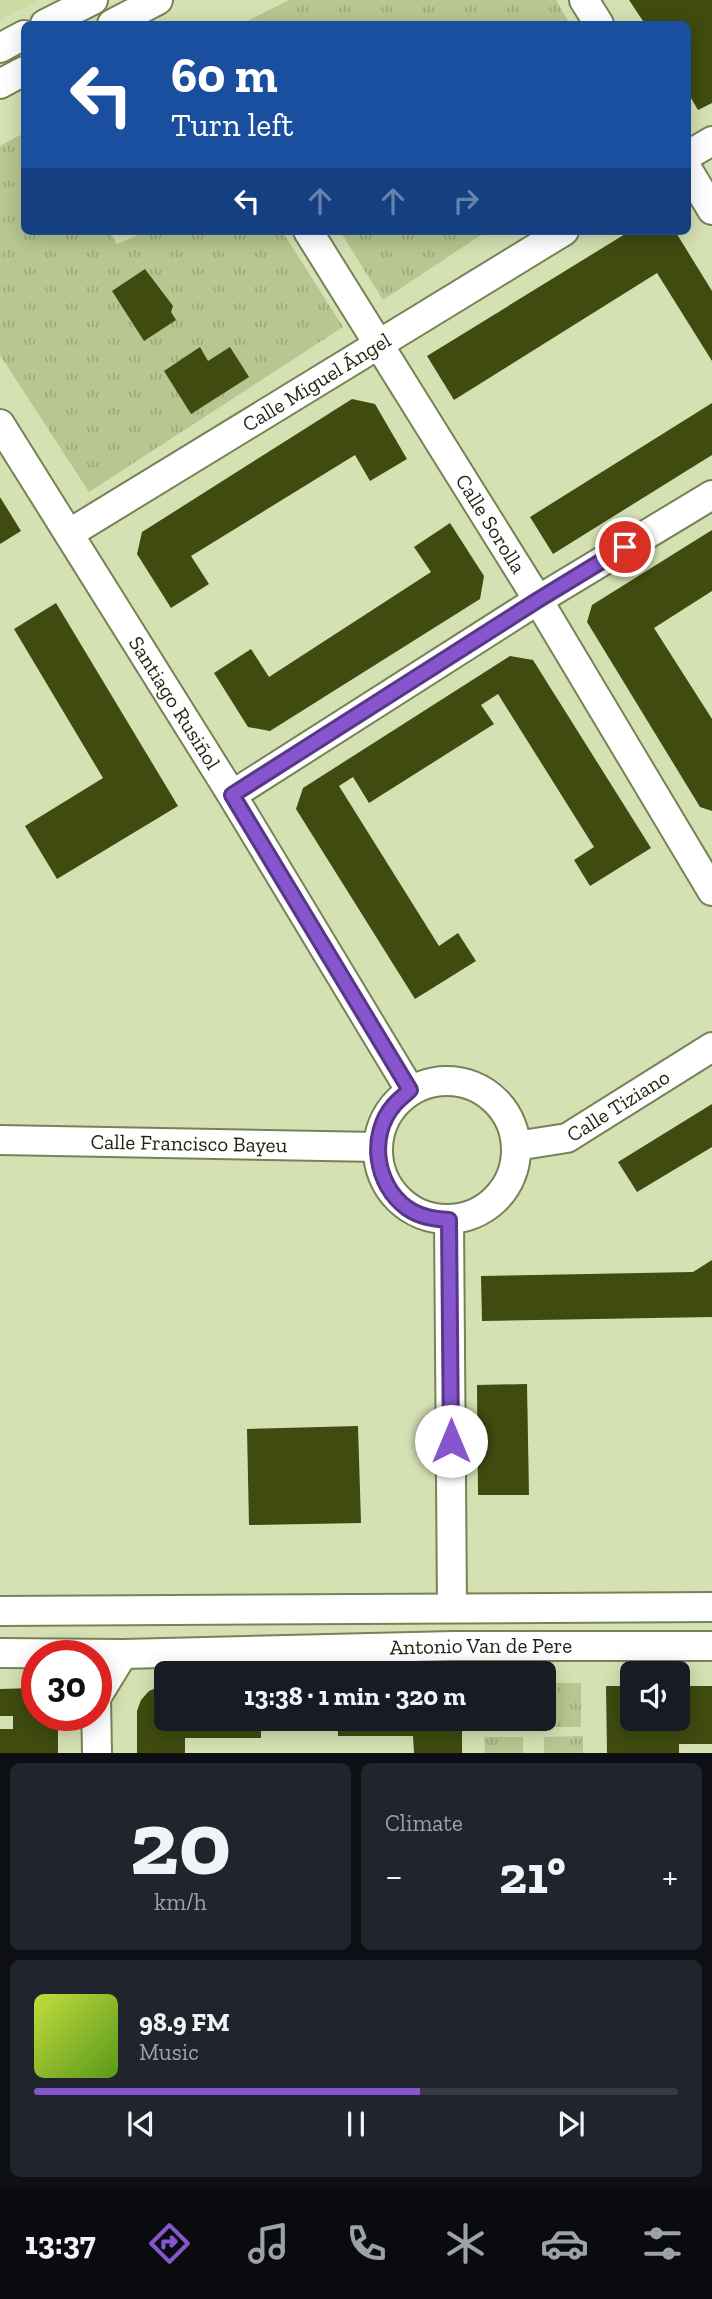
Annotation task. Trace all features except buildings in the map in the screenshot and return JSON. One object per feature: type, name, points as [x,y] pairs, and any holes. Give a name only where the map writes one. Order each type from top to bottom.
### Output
[{"type":"street","points":[[52,21],[93,0]]},
{"type":"street","points":[[118,21],[159,0]]},
{"type":"street","points":[[584,0],[597,21]]},
{"type":"street","points":[[0,48],[21,37]]},
{"type":"street","points":[[0,84],[21,73]]},
{"type":"street","points":[[691,153],[712,141]]},
{"type":"street","points":[[691,175],[712,209]]},
{"type":"street","name":"Calle Sorolla","points":[[310,235],[538,600],[712,891]]},
{"type":"street","name":"Calle Miguel Ángel","points":[[70,533],[558,235]]},
{"type":"street","name":"Santiago Rusiñol","points":[[0,425],[232,795],[410,1090]]},
{"type":"street","points":[[232,795],[538,600],[712,495]]},
{"type":"street","name":"Calle Tiziano","points":[[516,1146],[567,1138],[712,1047]]},
{"type":"street","points":[[454,1081],[476,1087],[495,1100],[508,1118],[516,1146],[516,1162],[509,1183],[495,1201],[475,1214],[449,1220],[429,1218],[408,1208],[391,1191],[380,1170],[377,1147],[382,1125],[393,1105],[410,1090],[432,1082],[454,1081]]},
{"type":"street","name":"Calle Francisco Bayeu","points":[[0,1140],[377,1147]]},
{"type":"street","points":[[449,1220],[452,1607]]},
{"type":"street","name":"Antonio Van de Pere","points":[[0,1611],[712,1607]]},
{"type":"street","name":"Antonio Van de Pere","points":[[112,1654],[454,1646],[712,1646]]},
{"type":"street","name":"Antonio Van de Pere","points":[[0,1654],[21,1654]]},
{"type":"street","points":[[112,1672],[123,1654]]},
{"type":"street","points":[[97,1731],[97,1753]]},
{"type":"shaded area","points":[[0,0],[40,0],[0,20]]},
{"type":"green space","points":[[289,0],[556,0],[568,21],[247,21]]},
{"type":"green space","points":[[21,135],[21,235],[111,235],[117,244],[138,235],[285,235],[343,327],[89,492],[0,355],[0,146]]},
{"type":"green space","points":[[342,235],[481,235],[383,300]]},
{"type":"green space","points":[[556,1683],[581,1683],[581,1727],[556,1727]]},
{"type":"green space","points":[[583,1736],[583,1753],[544,1753],[544,1737]]},
{"type":"green space","points":[[484,1737],[523,1737],[523,1753],[485,1753]]},
{"type":"route","points":[[451,1441],[449,1220],[429,1218],[408,1208],[391,1191],[380,1170],[377,1147],[382,1125],[393,1105],[410,1090],[232,795],[625,547]]}]
